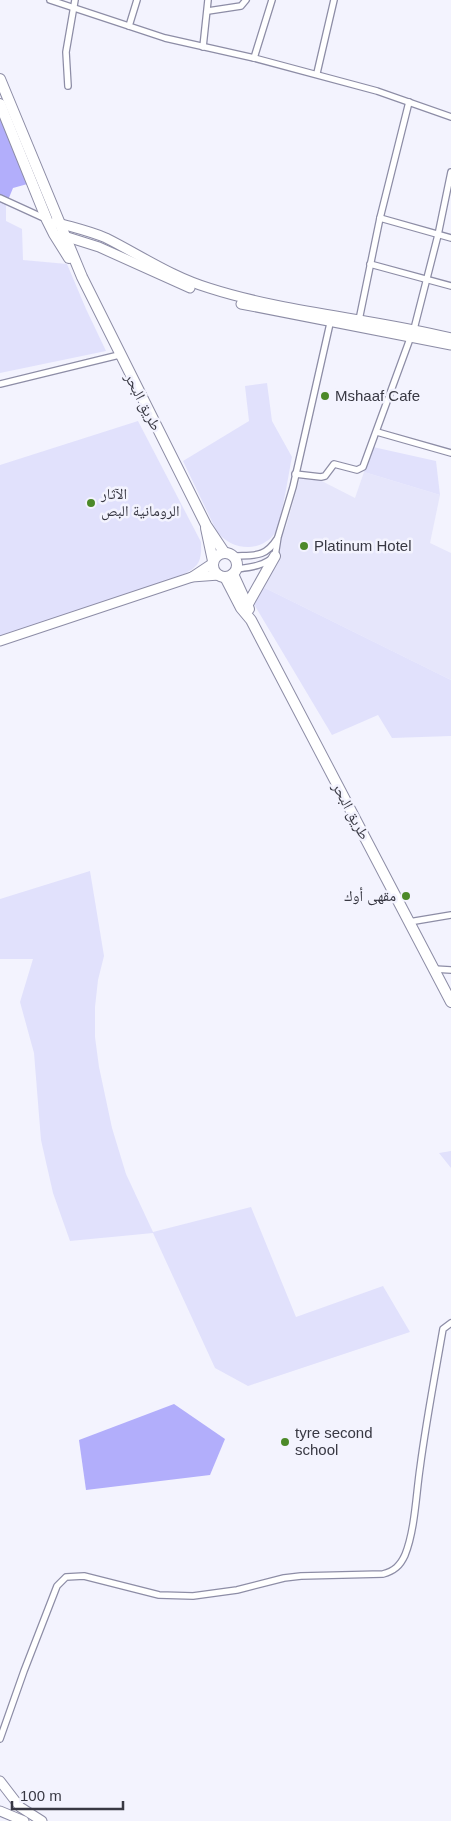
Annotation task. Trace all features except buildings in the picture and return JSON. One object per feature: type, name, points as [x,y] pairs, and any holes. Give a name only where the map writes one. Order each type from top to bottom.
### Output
[{"type":"highway","name":"طريق البحر","points":[[0,79],[82,277],[119,355],[206,525],[229,554]]},
{"type":"highway","name":"طريق البحر","points":[[0,104],[54,234],[82,277]]},
{"type":"highway","name":"طريق البحر","points":[[206,525],[213,562]]},
{"type":"highway","points":[[220,554],[229,554],[237,564],[228,574],[213,568],[213,562],[220,554]]},
{"type":"highway","points":[[248,604],[275,556]]},
{"type":"highway","name":"طريق البحر","points":[[228,574],[248,604],[251,620]]},
{"type":"highway","name":"طريق البحر","points":[[228,574],[234,596],[251,620],[434,969],[448,990],[451,1002]]},
{"type":"main road","points":[[48,220],[103,237],[189,281],[221,295]]},
{"type":"main road","points":[[54,234],[66,236],[99,248],[188,287],[331,318],[451,338]]},
{"type":"main road","points":[[331,318],[359,320],[451,344]]},
{"type":"main road","points":[[192,578],[213,562]]},
{"type":"main road","points":[[0,641],[192,578],[228,574]]},
{"type":"main road","points":[[0,1782],[20,1807],[42,1821]]},
{"type":"main road","points":[[0,1811],[24,1821]]},
{"type":"street","points":[[50,0],[165,38],[254,58],[378,91],[451,117]]},
{"type":"street","points":[[68,86],[66,52],[74,0]]},
{"type":"street","points":[[129,26],[137,0]]},
{"type":"street","points":[[203,47],[208,0]]},
{"type":"street","points":[[208,11],[241,6],[246,0]]},
{"type":"street","points":[[254,58],[272,0]]},
{"type":"street","points":[[316,74],[334,0]]},
{"type":"street","points":[[359,320],[380,218],[410,102]]},
{"type":"street","points":[[295,474],[322,477],[325,476],[334,464],[360,469],[377,432],[412,333],[438,235],[451,172]]},
{"type":"street","points":[[0,198],[48,220]]},
{"type":"street","points":[[380,218],[451,238]]},
{"type":"street","points":[[370,264],[451,286]]},
{"type":"street","points":[[228,574],[267,563],[275,556],[331,318]]},
{"type":"street","points":[[0,384],[119,355]]},
{"type":"street","points":[[377,432],[451,452]]},
{"type":"street","points":[[229,554],[257,555],[265,553],[278,538]]},
{"type":"street","points":[[410,922],[451,914]]},
{"type":"street","points":[[434,969],[451,970]]},
{"type":"street","points":[[0,1739],[1,1732],[57,1586],[66,1577],[84,1576],[159,1594],[193,1596],[237,1590],[284,1578],[383,1574],[398,1567],[406,1554],[411,1531],[426,1424],[443,1329],[451,1323]]},
{"type":"shaded area","points":[[0,115],[31,183],[13,188],[6,205],[0,202]]},
{"type":"shaded area","points":[[0,202],[6,205],[6,221],[22,229],[23,260],[67,264],[106,351],[0,373]]},
{"type":"shaded area","points":[[267,383],[272,421],[292,457],[282,509],[275,533],[270,539],[259,545],[243,547],[231,543],[217,532],[183,461],[249,421],[245,386]]},
{"type":"shaded area","name":"الآثار الرومانية البص","points":[[138,421],[201,542],[201,555],[198,564],[180,576],[0,636],[0,465]]},
{"type":"shaded area","points":[[373,447],[436,461],[440,495],[364,472]]},
{"type":"shaded area","points":[[302,471],[355,498],[364,472],[440,495],[430,543],[451,553],[451,680],[259,585],[286,527]]},
{"type":"shaded area","points":[[259,585],[451,680],[451,736],[392,738],[378,715],[332,735],[252,601]]},
{"type":"shaded area","points":[[90,871],[104,956],[98,980],[95,1007],[95,1037],[99,1067],[112,1128],[126,1174],[153,1232],[251,1207],[296,1317],[383,1286],[410,1332],[248,1386],[215,1368],[153,1233],[70,1241],[53,1193],[41,1140],[34,1053],[20,1002],[33,959],[0,959],[0,899]]},
{"type":"shaded area","points":[[451,1151],[451,1168],[439,1153]]},
{"type":"shaded area","points":[[174,1404],[225,1439],[210,1475],[86,1490],[79,1440]]},
{"type":"place","name":"Mshaaf Cafe","points":[[325,396]]},
{"type":"place","name":"الآثار الرومانية البص","points":[[91,503]]},
{"type":"place","name":"Platinum Hotel","points":[[304,546]]},
{"type":"place","name":"مقهى أوك","points":[[406,896]]},
{"type":"place","name":"tyre second school","points":[[285,1442]]}]
